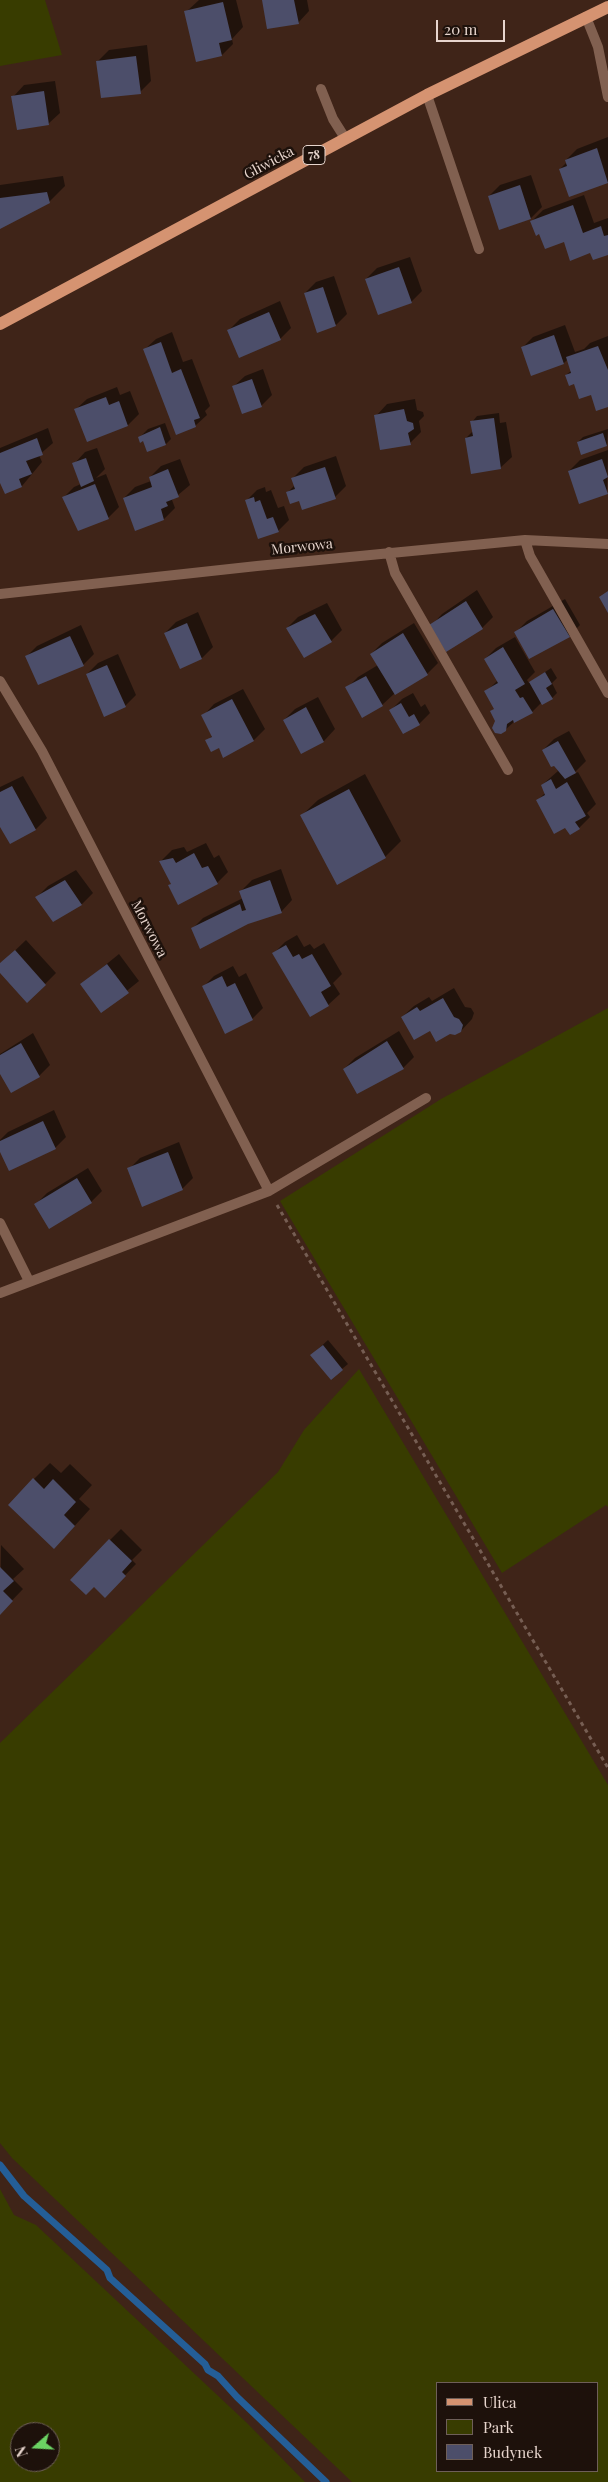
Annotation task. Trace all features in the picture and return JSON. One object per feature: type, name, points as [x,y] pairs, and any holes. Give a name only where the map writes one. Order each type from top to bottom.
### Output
[{"type":"main road","name":"Gliwicka","points":[[0,324],[427,95],[608,6]]},
{"type":"street","points":[[586,17],[598,47],[608,96]]},
{"type":"street","points":[[321,89],[333,119],[345,138]]},
{"type":"street","points":[[427,95],[478,249]]},
{"type":"street","points":[[525,540],[530,556],[608,693]]},
{"type":"street","name":"Morwowa","points":[[0,594],[389,552],[525,540],[608,544]]},
{"type":"street","points":[[389,552],[395,573],[508,770]]},
{"type":"street","name":"Morwowa","points":[[0,681],[42,751],[269,1191]]},
{"type":"street","points":[[0,1293],[269,1191],[426,1098]]},
{"type":"street","points":[[0,1223],[29,1281]]},
{"type":"path","points":[[269,1191],[608,1768]]},
{"type":"green space","points":[[0,0],[45,0],[62,55],[0,66]]},
{"type":"green space","points":[[608,1008],[608,1507],[606,1505],[502,1573],[280,1201],[441,1099]]},
{"type":"green space","points":[[359,1369],[608,1785],[608,2482],[352,2482],[12,2158],[0,2143],[0,1743],[278,1472],[304,1430]]},
{"type":"green space","points":[[0,2189],[14,2215],[36,2225],[247,2423],[305,2482],[0,2482]]},
{"type":"building","points":[[262,0],[294,0],[299,24],[267,29]]},
{"type":"building","points":[[223,2],[232,40],[219,43],[222,56],[196,62],[184,11]]},
{"type":"building","points":[[136,56],[141,94],[101,98],[96,61]]},
{"type":"building","points":[[44,91],[49,125],[17,130],[11,96]]},
{"type":"building","points":[[597,148],[608,183],[569,197],[559,169],[567,166],[565,160]]},
{"type":"building","points":[[520,185],[531,219],[499,230],[488,196]]},
{"type":"building","points":[[47,192],[50,203],[0,229],[0,198]]},
{"type":"building","points":[[573,205],[583,233],[601,226],[604,236],[608,235],[608,255],[593,260],[590,253],[570,261],[564,242],[545,249],[539,234],[536,236],[530,221]]},
{"type":"building","points":[[399,267],[412,303],[378,315],[365,279]]},
{"type":"building","points":[[323,287],[336,326],[317,333],[304,293]]},
{"type":"building","points":[[269,312],[281,340],[239,358],[227,330]]},
{"type":"building","points":[[554,335],[564,364],[531,376],[521,347]]},
{"type":"building","points":[[161,342],[172,373],[181,369],[200,418],[194,420],[196,427],[176,435],[143,349]]},
{"type":"building","points":[[598,346],[608,370],[608,407],[596,411],[591,395],[579,399],[574,384],[569,386],[565,375],[571,373],[566,357]]},
{"type":"building","points":[[252,379],[262,407],[242,414],[232,386]]},
{"type":"building","points":[[106,397],[109,405],[119,401],[128,426],[87,442],[74,409]]},
{"type":"building","points":[[404,409],[407,421],[413,423],[414,429],[408,433],[411,445],[380,450],[374,415]]},
{"type":"building","points":[[494,418],[501,469],[471,474],[465,438],[473,436],[470,421]]},
{"type":"building","points":[[160,427],[166,445],[147,452],[143,441],[140,443],[138,437]]},
{"type":"building","points":[[603,433],[607,446],[581,455],[577,442]]},
{"type":"building","points":[[37,438],[43,455],[26,461],[32,474],[19,479],[22,487],[5,494],[0,483],[0,453]]},
{"type":"building","points":[[86,458],[94,481],[81,487],[72,463]]},
{"type":"building","points":[[602,459],[608,477],[603,480],[608,494],[579,504],[568,471]]},
{"type":"building","points":[[325,467],[336,499],[302,510],[299,501],[290,504],[286,492],[295,489],[291,478]]},
{"type":"building","points":[[168,469],[179,497],[166,502],[168,506],[161,509],[164,520],[135,531],[123,498],[152,487],[149,477]]},
{"type":"building","points":[[95,484],[109,519],[78,531],[62,497]]},
{"type":"building","points":[[254,497],[255,502],[260,500],[267,519],[273,517],[279,532],[258,539],[245,500]]},
{"type":"building","points":[[608,591],[608,613],[599,597]]},
{"type":"building","points":[[466,601],[483,629],[446,652],[429,625]]},
{"type":"building","points":[[553,609],[570,637],[529,659],[514,632]]},
{"type":"building","points":[[315,614],[332,642],[304,658],[286,628]]},
{"type":"building","points":[[187,623],[202,659],[180,669],[164,633]]},
{"type":"building","points":[[403,633],[428,675],[395,695],[370,654]]},
{"type":"building","points":[[70,636],[84,666],[38,685],[25,656]]},
{"type":"building","points":[[503,647],[525,684],[515,690],[520,698],[523,697],[533,713],[514,723],[513,720],[507,724],[506,731],[501,734],[495,733],[492,728],[495,721],[490,711],[494,709],[484,691],[498,683],[484,659]]},
{"type":"building","points":[[107,665],[126,707],[104,717],[86,674]]},
{"type":"building","points":[[545,672],[552,684],[546,688],[553,699],[542,705],[529,682]]},
{"type":"building","points":[[366,676],[383,706],[362,718],[345,687]]},
{"type":"building","points":[[232,699],[254,741],[223,758],[219,748],[211,752],[205,740],[212,737],[201,715]]},
{"type":"building","points":[[401,703],[409,717],[414,714],[420,725],[403,734],[389,710]]},
{"type":"building","points":[[306,707],[324,742],[301,754],[283,720]]},
{"type":"building","points":[[558,741],[576,773],[565,779],[554,766],[551,767],[542,750]]},
{"type":"building","points":[[551,779],[556,789],[567,782],[586,816],[575,822],[580,829],[570,835],[565,828],[554,834],[536,800],[545,795],[541,785]]},
{"type":"building","points":[[12,786],[36,830],[10,844],[0,827],[0,792]]},
{"type":"building","points":[[349,789],[386,858],[337,885],[300,815]]},
{"type":"building","points":[[194,853],[202,868],[208,866],[218,884],[178,905],[168,885],[171,884],[159,861],[173,858],[176,863]]},
{"type":"building","points":[[65,880],[82,905],[53,922],[35,897]]},
{"type":"building","points":[[270,880],[282,913],[248,924],[200,949],[191,928],[240,904],[242,911],[246,910],[239,891]]},
{"type":"building","points":[[286,945],[293,957],[299,954],[302,959],[312,954],[331,986],[321,992],[329,1006],[310,1017],[272,953]]},
{"type":"building","points":[[15,950],[46,985],[27,1003],[0,973],[0,963]]},
{"type":"building","points":[[107,964],[129,993],[101,1013],[80,984]]},
{"type":"building","points":[[222,976],[227,987],[235,983],[253,1020],[225,1034],[202,986]]},
{"type":"building","points":[[443,998],[454,1017],[459,1019],[463,1025],[461,1032],[455,1035],[450,1034],[436,1042],[430,1031],[414,1040],[401,1017],[417,1007],[420,1011]]},
{"type":"building","points":[[387,1041],[404,1069],[357,1094],[343,1069]]},
{"type":"building","points":[[21,1043],[40,1077],[11,1093],[0,1074],[0,1055]]},
{"type":"building","points":[[43,1121],[56,1149],[9,1171],[0,1152],[0,1141]]},
{"type":"building","points":[[168,1152],[183,1190],[142,1207],[127,1168]]},
{"type":"building","points":[[77,1178],[92,1203],[49,1229],[34,1204]]},
{"type":"building","points":[[323,1345],[343,1370],[331,1380],[310,1355]]},
{"type":"building","points":[[33,1478],[44,1489],[53,1479],[76,1502],[64,1515],[75,1526],[54,1549],[8,1505]]},
{"type":"building","points":[[109,1539],[132,1561],[122,1572],[126,1576],[105,1598],[94,1587],[86,1595],[70,1580]]},
{"type":"building","points":[[0,1567],[14,1581],[3,1591],[13,1601],[0,1615]]},
{"type":"waterway","points":[[0,2165],[24,2196],[107,2270],[110,2278],[205,2364],[208,2370],[218,2376],[237,2397],[326,2482]]}]
